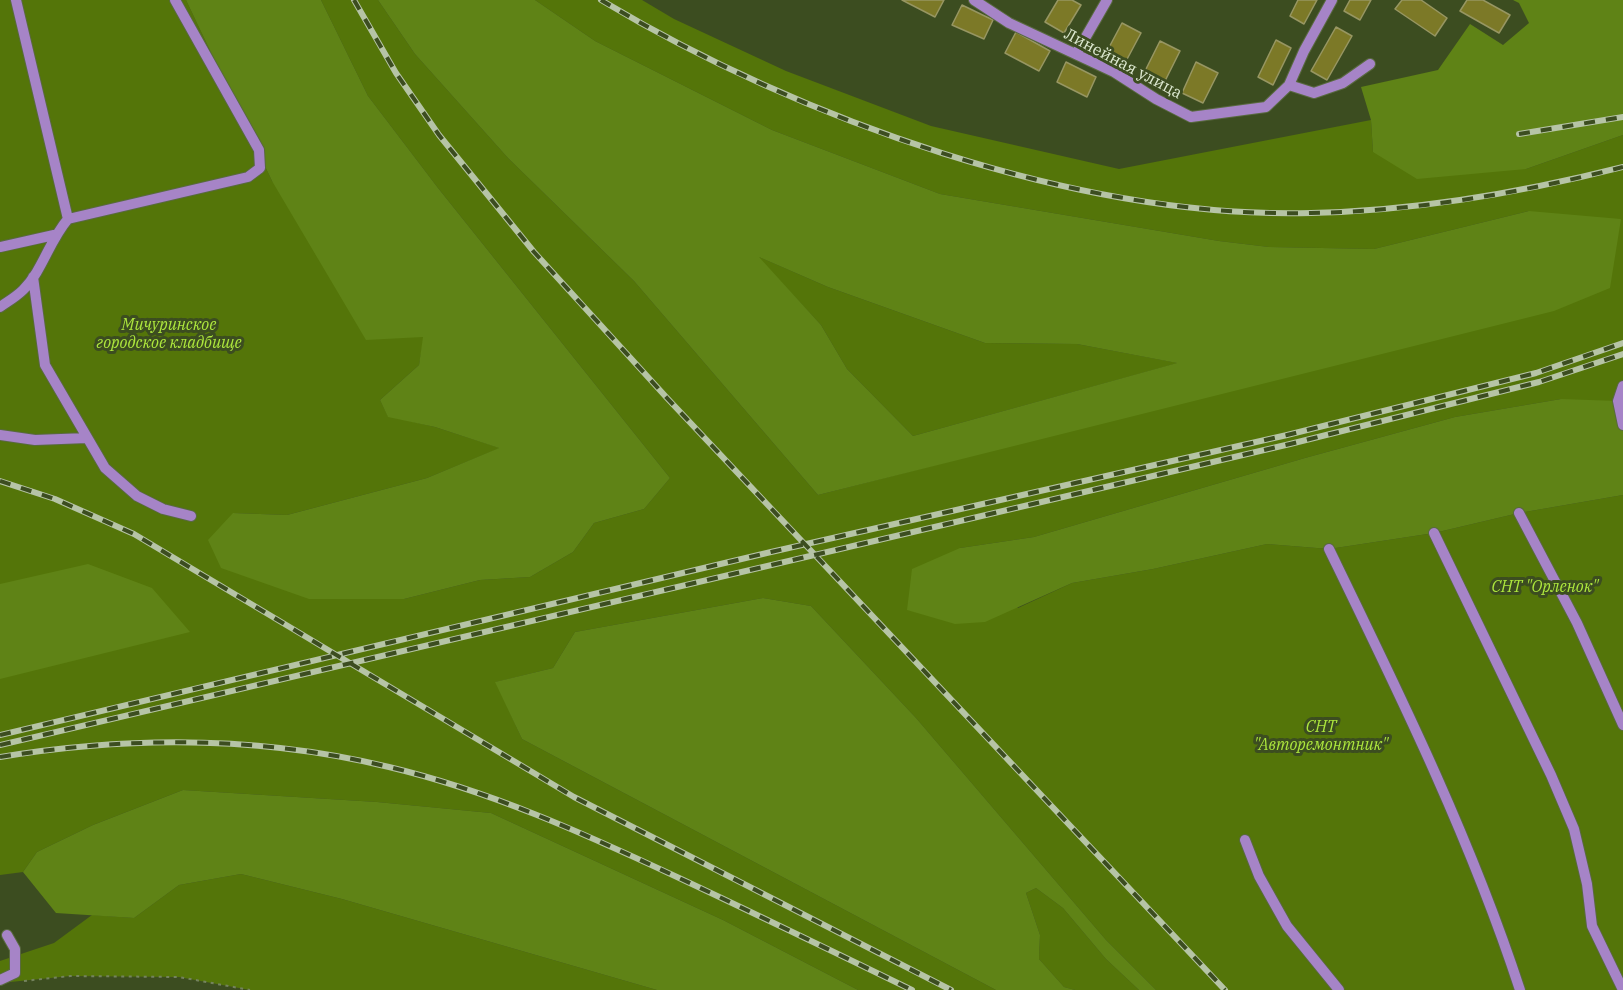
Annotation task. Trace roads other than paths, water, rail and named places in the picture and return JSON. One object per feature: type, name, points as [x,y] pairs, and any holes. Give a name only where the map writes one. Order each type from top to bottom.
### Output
[{"type":"street","points":[[16,0],[68,219]]},
{"type":"street","points":[[0,307],[23,290],[45,259],[54,235],[68,219],[248,177],[260,168],[260,150],[176,0]]},
{"type":"street","name":"Линейная улица","points":[[974,0],[1009,22],[1114,72],[1156,99],[1191,117],[1266,107],[1289,85]]},
{"type":"street","points":[[1076,54],[1107,0]]},
{"type":"street","points":[[1332,0],[1304,51],[1289,85],[1314,93],[1343,83],[1370,63]]},
{"type":"street","points":[[0,247],[54,235]]},
{"type":"street","points":[[33,277],[45,365],[105,468],[138,496],[164,509],[191,516]]},
{"type":"street","points":[[1623,386],[1618,401],[1623,425]]},
{"type":"street","points":[[0,435],[35,440],[87,438]]},
{"type":"street","points":[[1519,513],[1577,623],[1623,725]]},
{"type":"street","points":[[1434,533],[1551,775],[1574,829],[1587,884],[1593,926],[1623,990]]},
{"type":"street","points":[[1329,549],[1452,811],[1497,921],[1520,990]]},
{"type":"street","points":[[1245,840],[1259,876],[1287,926],[1339,990]]},
{"type":"street","points":[[0,981],[15,973],[15,949],[7,935]]},
{"type":"railway","points":[[354,0],[396,73],[439,135],[534,252],[667,398],[1225,990]]},
{"type":"railway","points":[[601,0],[679,44],[763,84],[851,121],[943,153],[1036,180],[1130,199],[1222,210],[1351,212],[1468,199],[1546,185],[1623,167]]},
{"type":"railway","points":[[1519,134],[1623,117]]},
{"type":"railway","points":[[0,735],[771,552],[1287,435],[1536,373],[1623,343]]},
{"type":"railway","points":[[0,745],[1290,444],[1539,382],[1623,354]]},
{"type":"railway","points":[[0,481],[55,499],[134,534],[574,797],[951,990]]},
{"type":"railway","points":[[0,757],[97,745],[195,743],[292,749],[389,767],[463,788],[536,814],[707,891],[912,990]]},
{"type":"park label","name":"Мичуринское городское кладбище","points":[[169,334]]},
{"type":"park label","name":"СНТ \"Орленок\"","points":[[1545,587]]},
{"type":"park label","name":"СНТ \"Авторемонтник\"","points":[[1321,736]]}]
